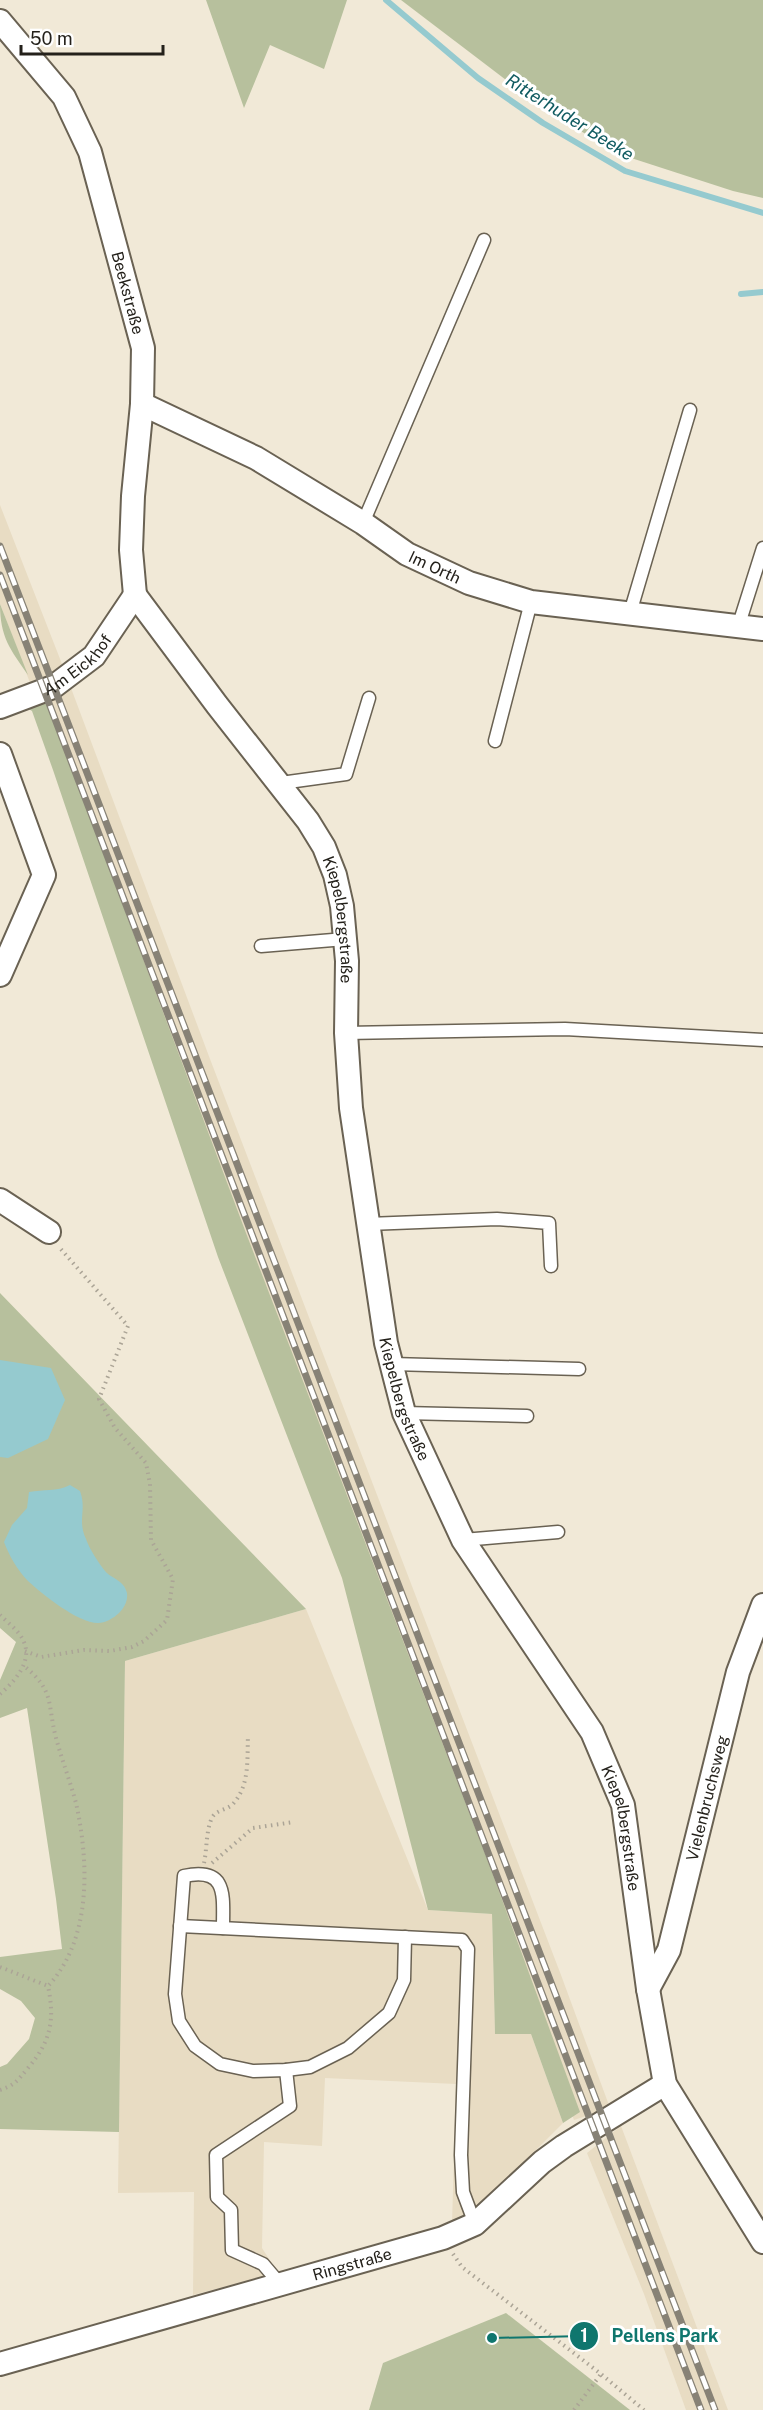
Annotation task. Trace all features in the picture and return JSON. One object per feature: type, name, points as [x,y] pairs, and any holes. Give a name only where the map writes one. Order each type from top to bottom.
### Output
[{"type":"street","name":"Beekstraße","points":[[0,21],[64,97],[90,152],[143,348],[142,404],[133,496],[131,550],[135,595]]},
{"type":"street","name":"Im Orth","points":[[142,404],[256,458],[363,523],[407,554],[469,583],[531,602],[763,628]]},
{"type":"street","name":"Am Eickhof","points":[[0,707],[53,687],[93,656],[135,595]]},
{"type":"street","name":"Kiepelbergstraße","points":[[135,595],[217,705],[281,783],[324,847],[342,906],[351,1108],[386,1343],[404,1413],[463,1540],[592,1732],[623,1805],[648,1989],[664,2084],[763,2242]]},
{"type":"street","points":[[0,754],[44,875],[0,975]]},
{"type":"street","points":[[0,1200],[48,1232]]},
{"type":"street","name":"Vielenbruchsweg","points":[[648,1989],[669,1950],[738,1672],[763,1605]]},
{"type":"street","name":"Ringstraße","points":[[0,2364],[443,2238],[475,2224],[556,2151],[664,2084]]},
{"type":"lane","points":[[363,523],[484,240]]},
{"type":"lane","points":[[630,613],[690,410]]},
{"type":"lane","points":[[739,624],[763,548]]},
{"type":"lane","points":[[495,741],[531,602]]},
{"type":"lane","points":[[281,783],[346,774],[369,698]]},
{"type":"lane","points":[[261,946],[345,939]]},
{"type":"lane","points":[[346,1034],[565,1029],[763,1040]]},
{"type":"lane","points":[[368,1224],[497,1219],[549,1223],[551,1266]]},
{"type":"lane","points":[[392,1364],[579,1369]]},
{"type":"lane","points":[[404,1413],[527,1416]]},
{"type":"lane","points":[[463,1540],[558,1532]]},
{"type":"lane","points":[[223,1928],[220,1885],[215,1878],[202,1872],[184,1876],[176,2003],[179,2021],[195,2046],[220,2064],[253,2071],[310,2067],[348,2048],[389,2013],[404,1980],[405,1937]]},
{"type":"lane","points":[[180,1926],[462,1940],[468,1949],[460,2155],[463,2192],[475,2224]]},
{"type":"lane","points":[[280,2284],[262,2264],[232,2250],[231,2210],[217,2197],[216,2155],[290,2106],[286,2070]]},
{"type":"path","points":[[25,1651],[41,1658],[84,1650],[110,1651],[132,1647],[144,1641],[167,1620],[173,1579],[151,1540],[150,1484],[146,1463],[115,1428],[99,1399],[128,1326],[63,1254]]},
{"type":"path","points":[[0,1615],[24,1640],[25,1651],[24,1666],[13,1683],[0,1694]]},
{"type":"path","points":[[24,1666],[36,1676],[50,1695],[56,1736],[82,1836],[84,1870],[80,1925],[70,1954],[60,1973],[48,1986]]},
{"type":"path","points":[[202,1872],[211,1820],[216,1813],[231,1806],[243,1790],[246,1781],[248,1736]]},
{"type":"path","points":[[202,1872],[253,1828],[294,1822]]},
{"type":"path","points":[[0,1966],[48,1986]]},
{"type":"path","points":[[0,2090],[14,2085],[42,2052],[51,2025],[52,2005],[48,1986]]},
{"type":"path","points":[[443,2238],[462,2267],[644,2410]]},
{"type":"path","points":[[574,2410],[601,2374]]},
{"type":"shaded area","points":[[0,505],[610,2108],[574,2120],[483,1872],[0,604]]},
{"type":"shaded area","points":[[306,1609],[428,1910],[492,1914],[495,2033],[531,2034],[563,2123],[487,2199],[452,2224],[456,2084],[325,2078],[322,2146],[264,2142],[262,2248],[278,2273],[193,2295],[194,2192],[118,2193],[125,1661]]},
{"type":"shaded area","points":[[621,2126],[728,2410],[686,2410],[644,2294],[587,2153]]},
{"type":"green space","points":[[206,0],[347,0],[324,69],[270,45],[244,108]]},
{"type":"green space","points":[[401,0],[763,0],[763,198],[733,191],[625,156],[552,115]]},
{"type":"green space","points":[[0,604],[28,675],[7,642],[0,615]]},
{"type":"green space","points":[[36,703],[47,703],[246,1233],[489,1864],[580,2112],[563,2123],[531,2034],[495,2034],[492,1914],[428,1910],[342,1578],[218,1257],[53,770],[32,711],[27,708]]},
{"type":"green space","points":[[0,1293],[306,1609],[125,1661],[119,2132],[0,2129],[0,2067],[7,2064],[29,2039],[35,2018],[21,2001],[0,1989],[0,1957],[62,1949],[27,1708],[0,1718],[0,1680],[16,1642],[0,1628]]},
{"type":"green space","points":[[506,2313],[630,2410],[369,2410],[383,2363]]},
{"type":"water","points":[[0,1360],[51,1368],[65,1400],[48,1439],[8,1458],[0,1457]]},
{"type":"water","points":[[70,1485],[80,1491],[83,1504],[83,1532],[90,1547],[105,1571],[121,1582],[127,1593],[126,1602],[121,1611],[104,1622],[90,1622],[81,1618],[42,1593],[20,1572],[4,1542],[12,1525],[27,1508],[29,1492],[55,1490]]},
{"type":"waterway","name":"Ritterhuder Beeke","points":[[386,0],[478,78],[543,123],[625,171],[763,213]]},
{"type":"waterway","points":[[741,294],[763,292]]},
{"type":"railway","points":[[0,546],[715,2410]]},
{"type":"railway","points":[[0,575],[701,2410]]},
{"type":"place","name":"Pellens Park","points":[[492,2338]]}]
